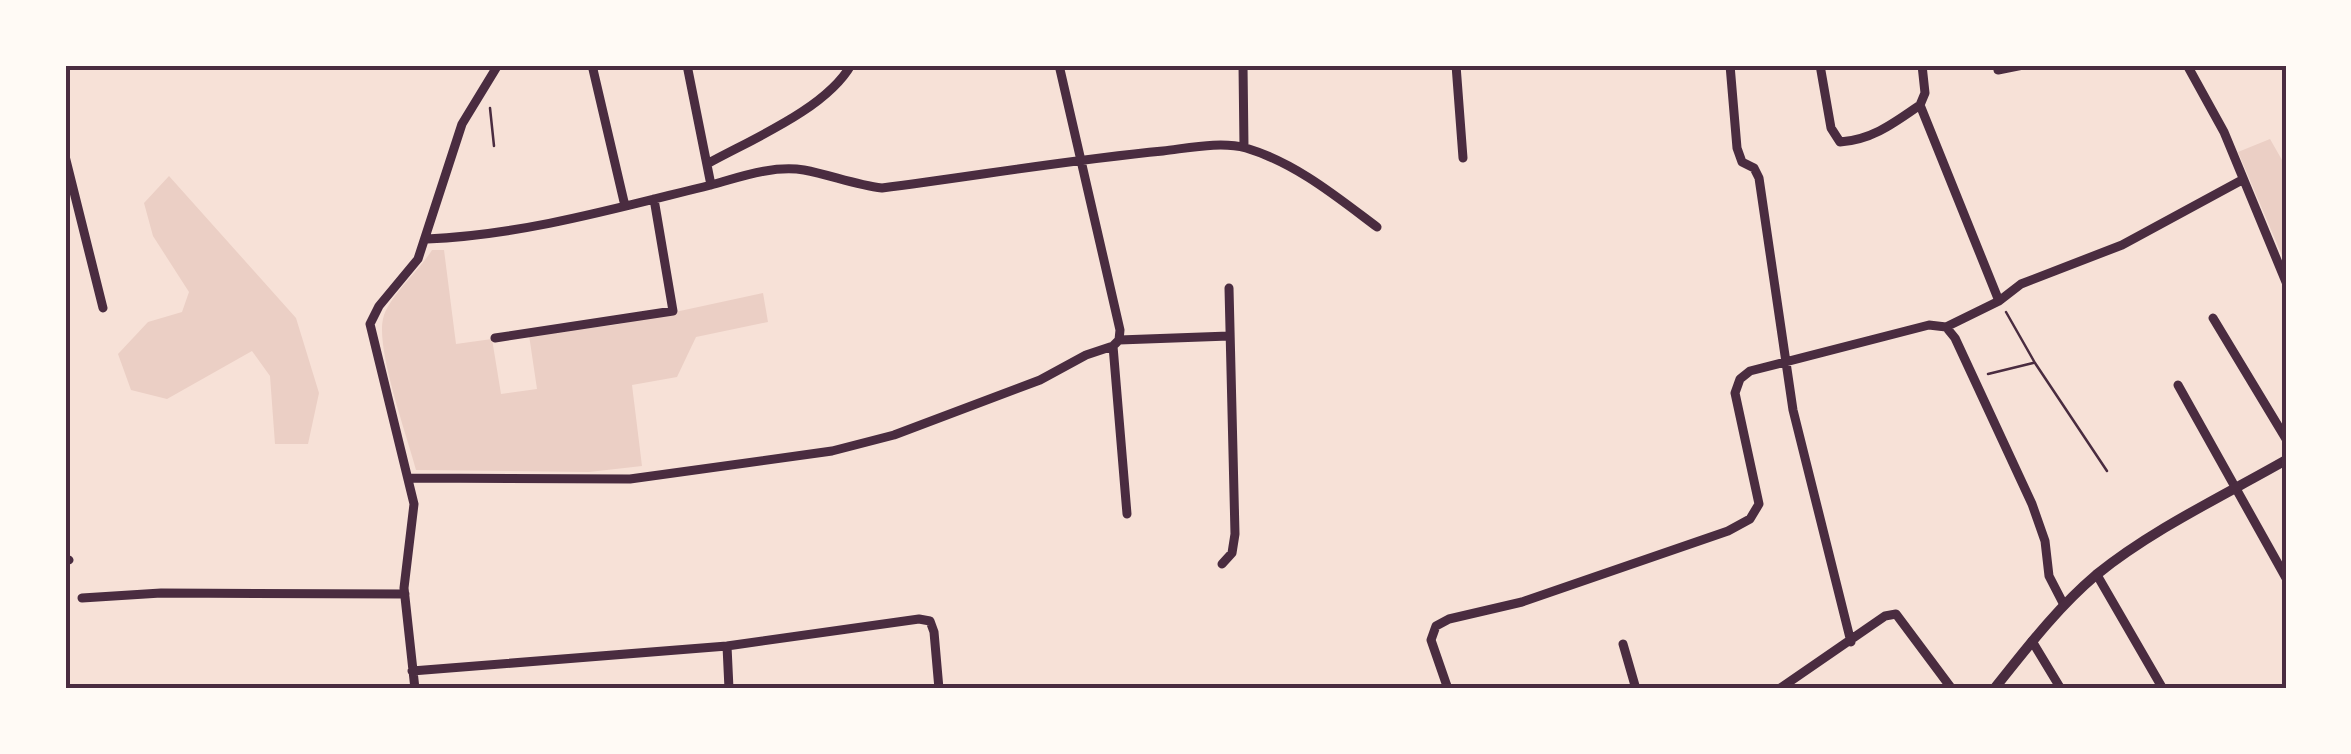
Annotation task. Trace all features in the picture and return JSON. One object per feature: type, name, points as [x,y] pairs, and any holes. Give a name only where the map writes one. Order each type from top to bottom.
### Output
[{"type":"street","points":[[414,689],[405,594],[414,504],[370,324],[379,306],[418,259],[462,124],[498,65]]},
{"type":"street","points":[[592,65],[625,206]]},
{"type":"street","points":[[687,65],[711,186]]},
{"type":"street","points":[[707,164],[791,118],[824,95],[850,65]]},
{"type":"street","points":[[1060,65],[1120,330],[1116,343],[1127,514]]},
{"type":"street","points":[[1244,65],[1244,147]]},
{"type":"street","points":[[1456,65],[1463,158]]},
{"type":"street","points":[[1730,65],[1737,148],[1742,162],[1754,168],[1760,178],[1784,363],[1851,642]]},
{"type":"street","points":[[1820,65],[1831,128],[1840,142],[1858,141],[1879,133],[1920,106],[1925,93],[1922,65]]},
{"type":"street","points":[[1998,70],[2023,65]]},
{"type":"street","points":[[2187,65],[2224,132],[2286,282]]},
{"type":"street","points":[[1920,106],[2000,301]]},
{"type":"street","points":[[427,240],[509,231],[783,169],[882,188],[1080,158],[1218,146],[1244,147],[1289,166],[1377,227]]},
{"type":"street","points":[[65,156],[103,308]]},
{"type":"street","points":[[1448,689],[1431,640],[1436,626],[1522,602],[1728,531],[1750,519],[1759,504],[1735,393],[1740,379],[1750,371],[1929,325],[1946,327],[2000,301],[2022,284],[2122,245],[2242,180]]},
{"type":"street","points":[[496,338],[673,312],[654,199]]},
{"type":"street","points":[[1222,564],[1232,553],[1235,534],[1229,288]]},
{"type":"street","points":[[2213,318],[2286,439]]},
{"type":"street","points":[[1946,327],[2032,504],[2046,541],[2049,576],[2064,605]]},
{"type":"street","points":[[410,478],[630,479],[832,451],[894,436],[971,408],[1116,343],[1229,336]]},
{"type":"street","points":[[2178,385],[2286,578]]},
{"type":"street","points":[[1994,689],[2032,640],[2097,574],[2286,460]]},
{"type":"street","points":[[2097,574],[2162,689]]},
{"type":"street","points":[[82,598],[270,592],[405,594]]},
{"type":"street","points":[[1779,689],[1798,684],[1886,616],[1896,614],[1952,689]]},
{"type":"street","points":[[412,671],[726,646],[919,620],[930,621],[934,632],[939,689]]},
{"type":"street","points":[[2032,640],[2061,689]]},
{"type":"street","points":[[1623,644],[1636,689]]},
{"type":"street","points":[[726,646],[728,689]]},
{"type":"path","points":[[482,88],[492,114],[494,146]]},
{"type":"path","points":[[2000,301],[2035,363],[2108,471]]},
{"type":"path","points":[[1973,378],[2035,363]]},
{"type":"shaded area","points":[[2270,139],[2286,167],[2286,265],[2238,152]]},
{"type":"shaded area","points":[[169,176],[296,318],[319,393],[308,444],[275,444],[270,376],[252,351],[167,399],[131,390],[118,354],[148,322],[182,312],[189,292],[153,236],[144,203]]},
{"type":"shaded area","points":[[432,250],[444,250],[456,344],[492,339],[501,394],[537,389],[529,335],[615,325],[763,293],[768,322],[696,337],[677,377],[632,385],[642,466],[589,472],[416,470],[388,371],[383,319],[391,302]]}]
